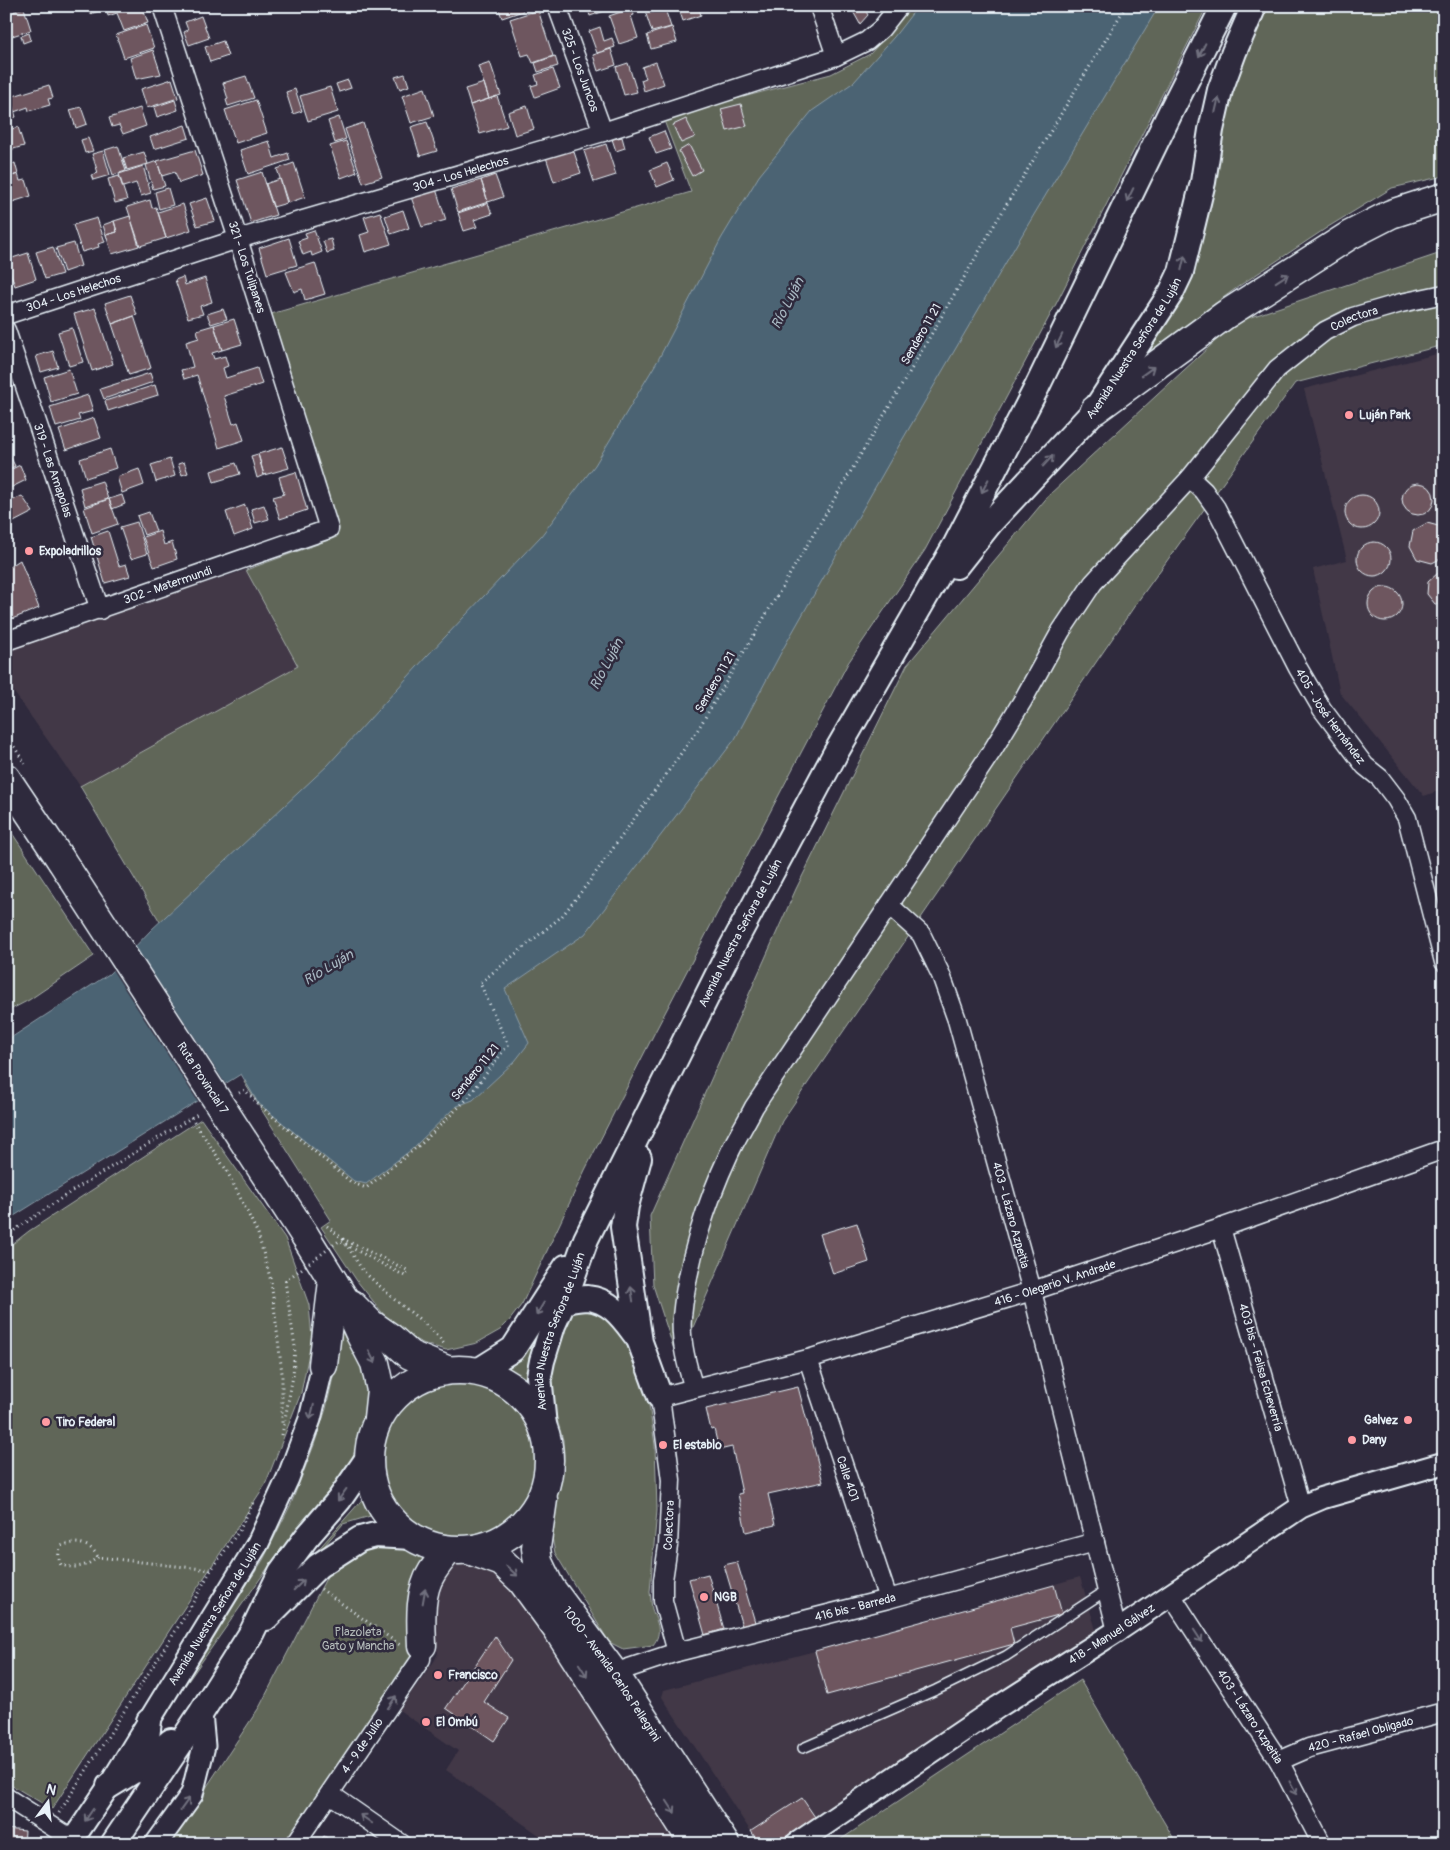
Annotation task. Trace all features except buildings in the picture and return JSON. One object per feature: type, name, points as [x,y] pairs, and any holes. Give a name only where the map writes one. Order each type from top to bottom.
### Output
[{"type":"main road","name":"Avenida Nuestra Señora de Luján","points":[[544,1426],[539,1376],[542,1361],[553,1325],[564,1301],[586,1239],[728,954],[835,754],[956,544],[1037,387],[1224,6]]},
{"type":"main road","name":"Avenida Nuestra Señora de Luján","points":[[905,633],[990,523],[1095,410],[1156,319],[1171,293],[1181,272],[1203,182],[1211,130],[1220,90],[1254,6]]},
{"type":"main road","points":[[1095,410],[1225,315],[1350,235],[1391,214],[1444,196]]},
{"type":"main road","name":"Ruta Provincial 7","points":[[6,778],[316,1230],[338,1289],[376,1363],[381,1390],[378,1418]]},
{"type":"main road","points":[[660,1397],[640,1342],[623,1227],[636,1167],[664,1085]]},
{"type":"main road","name":"Avenida Nuestra Señora de Luján","points":[[462,1370],[513,1349],[529,1328],[554,1284],[586,1239]]},
{"type":"main road","points":[[323,1365],[338,1289]]},
{"type":"main road","name":"Ruta Provincial 7","points":[[338,1289],[371,1324],[410,1355],[505,1382],[517,1391],[532,1407],[544,1426]]},
{"type":"main road","points":[[564,1301],[587,1298],[606,1302],[622,1317],[640,1342]]},
{"type":"main road","points":[[378,1418],[400,1391],[414,1381],[430,1374],[462,1370]]},
{"type":"main road","name":"1000 - Avenida Carlos Pellegrini","points":[[378,1418],[372,1432],[368,1462],[374,1492],[389,1518],[412,1537],[429,1545],[459,1550],[502,1562],[522,1581],[557,1629],[694,1844]]},
{"type":"main road","points":[[421,1652],[422,1607],[427,1581],[432,1572],[459,1550],[483,1547],[509,1536],[530,1517],[544,1492],[550,1459],[544,1426]]},
{"type":"main road","points":[[113,1844],[252,1632],[281,1572],[306,1538],[339,1500],[370,1455]]},
{"type":"main road","name":"1000 - Avenida Carlos Pellegrini","points":[[544,1492],[536,1548],[538,1562],[550,1587],[614,1672],[726,1844]]},
{"type":"main road","points":[[252,1632],[318,1566],[360,1539],[375,1535],[412,1537]]},
{"type":"main road","points":[[109,1786],[145,1764],[201,1712]]},
{"type":"main road","points":[[135,1808],[145,1764],[149,1721]]},
{"type":"street","name":"321 - Los Tulipanes","points":[[162,6],[238,239],[329,529]]},
{"type":"street","name":"325 - Los Juncos","points":[[557,6],[603,132]]},
{"type":"street","points":[[820,6],[836,56]]},
{"type":"street","name":"304 - Los Helechos","points":[[6,315],[238,239],[603,132],[836,56],[867,40],[881,29],[899,6]]},
{"type":"street","name":"Colectora","points":[[694,1388],[686,1365],[682,1318],[691,1262],[708,1206],[729,1154],[754,1107],[992,751],[1062,630],[1093,583],[1190,478],[1277,369],[1325,332],[1353,317],[1402,303],[1444,294]]},
{"type":"street","name":"319 - Las Amapolas","points":[[6,330],[100,610]]},
{"type":"street","name":"405 - José Hernández","points":[[1190,478],[1204,491],[1216,508],[1298,668],[1322,709],[1365,766],[1380,778],[1396,799],[1407,818],[1444,962]]},
{"type":"street","name":"302 - Matermundi","points":[[6,641],[100,610],[329,529]]},
{"type":"street","name":"403 - Lázaro Azpeitia","points":[[889,905],[921,934],[941,975],[957,1020],[1032,1290],[1117,1631]]},
{"type":"street","name":"416 - Olegario V. Andrade","points":[[660,1397],[808,1359],[1032,1290],[1221,1228],[1444,1148]]},
{"type":"street","name":"403 bis - Felisa Echeverría","points":[[1221,1228],[1301,1507]]},
{"type":"street","name":"Calle 401","points":[[808,1359],[888,1599]]},
{"type":"street","name":"Avenida Nuestra Señora de Luján","points":[[74,1842],[258,1543],[288,1478],[310,1419],[323,1365]]},
{"type":"street","name":"Colectora","points":[[660,1397],[671,1480],[663,1601],[677,1652]]},
{"type":"street","name":"418 - Manuel Gálvez","points":[[796,1844],[998,1707],[1117,1631],[1301,1507],[1322,1498],[1444,1463]]},
{"type":"street","name":"416 bis - Barreda","points":[[614,1672],[677,1652],[888,1599],[1095,1542]]},
{"type":"street","name":"403 - Lázaro Azpeitia","points":[[1171,1595],[1279,1761],[1322,1844]]},
{"type":"street","name":"4 - 9 de Julio","points":[[295,1844],[330,1794],[421,1652]]},
{"type":"street","points":[[156,1844],[192,1794],[204,1746],[201,1712]]},
{"type":"street","name":"420 - Rafael Obligado","points":[[1279,1761],[1310,1748],[1444,1712]]},
{"type":"street","points":[[330,1794],[402,1844]]},
{"type":"street","points":[[6,1797],[74,1842]]},
{"type":"lane","points":[[803,1748],[936,1690],[1006,1656],[1107,1590]]},
{"type":"path","name":"Sendero 11 21","points":[[238,1094],[245,1090],[259,1105],[350,1182],[366,1188],[422,1143],[466,1100],[508,1045],[480,984],[562,916],[589,882],[697,731],[996,222],[1126,6]]},
{"type":"path","points":[[6,1236],[72,1191],[206,1109]]},
{"type":"path","points":[[191,1117],[227,1171],[258,1234],[271,1281],[282,1373],[282,1433]]},
{"type":"path","points":[[280,1439],[293,1376],[295,1347],[285,1280],[339,1241],[405,1276],[410,1271],[343,1239],[316,1230]]},
{"type":"path","points":[[343,1239],[363,1271],[439,1337],[462,1370]]},
{"type":"path","points":[[74,1842],[58,1813],[187,1614],[211,1570],[239,1531],[254,1502]]},
{"type":"path","points":[[239,1531],[258,1543]]},
{"type":"path","points":[[98,1557],[88,1546],[80,1543],[68,1543],[60,1546],[58,1552],[58,1559],[61,1565],[68,1567],[87,1565],[98,1557],[211,1570]]},
{"type":"path","points":[[306,1577],[421,1652]]},
{"type":"shaded area","points":[[1444,352],[1444,789],[1424,796],[1340,693],[1313,569],[1347,560],[1304,389]]},
{"type":"shaded area","points":[[246,570],[298,666],[80,786],[6,681],[6,647]]},
{"type":"shaded area","points":[[467,1562],[500,1569],[686,1844],[552,1844],[446,1770],[458,1751],[399,1710],[438,1653],[433,1605],[435,1592],[447,1572],[457,1565]]},
{"type":"shaded area","points":[[1080,1577],[1096,1630],[775,1844],[759,1844],[662,1697],[664,1690],[815,1651]]},
{"type":"green space","points":[[913,6],[948,6],[627,459],[186,966],[80,786],[298,666],[246,570],[337,537],[271,314],[691,192],[663,118],[831,74],[870,54]]},
{"type":"green space","points":[[1083,6],[1207,6],[1056,304],[925,550],[848,663],[656,1030],[585,1170],[522,1304],[500,1330],[477,1343],[446,1350],[407,1336],[393,1326],[357,1281],[321,1227],[331,1220],[244,1082],[333,1043]]},
{"type":"green space","points":[[1261,6],[1444,6],[1444,176],[1392,188],[1328,227],[1242,284],[1139,359],[1220,133],[1243,49]]},
{"type":"green space","points":[[1444,252],[1444,345],[1295,383],[1138,601],[782,1121],[678,1362],[653,1285],[650,1216],[796,889],[907,665],[1050,494],[1236,322]]},
{"type":"green space","points":[[6,824],[94,956],[29,1000],[6,1012]]},
{"type":"green space","points":[[201,1119],[285,1238],[309,1305],[312,1338],[301,1393],[265,1485],[52,1809],[6,1782],[6,1249],[29,1231]]},
{"type":"green space","points":[[581,1305],[621,1323],[645,1378],[655,1445],[657,1510],[650,1592],[658,1636],[653,1645],[623,1649],[609,1642],[555,1553],[550,1527],[563,1471],[564,1455],[563,1440],[552,1402],[549,1363],[570,1312]]},
{"type":"green space","points":[[554,1308],[528,1379],[508,1369],[513,1362],[534,1344]]},
{"type":"green space","points":[[342,1314],[365,1354],[373,1396],[351,1462],[325,1500],[281,1549],[172,1704],[154,1725],[263,1560],[291,1504],[326,1409],[338,1355]]},
{"type":"green space","points":[[454,1377],[470,1377],[493,1383],[519,1400],[536,1426],[542,1449],[542,1465],[536,1488],[519,1514],[493,1531],[470,1537],[454,1537],[431,1531],[411,1519],[400,1508],[388,1488],[382,1465],[382,1449],[388,1426],[400,1406],[411,1395],[431,1383]]},
{"type":"green space","points":[[367,1494],[377,1514],[343,1524],[313,1559],[300,1570]]},
{"type":"green space","name":"Plazoleta Gato y Mancha","points":[[410,1544],[436,1554],[412,1662],[285,1844],[169,1844],[260,1706],[335,1561],[356,1548]]},
{"type":"green space","points":[[1080,1680],[1177,1844],[834,1844]]},
{"type":"water","name":"Río Luján","points":[[918,6],[1159,6],[897,449],[784,647],[735,739],[585,934],[505,989],[529,1043],[515,1061],[473,1100],[455,1107],[411,1150],[366,1184],[354,1181],[258,1103],[241,1074],[6,1221],[6,1041],[109,974],[151,930],[328,765],[427,656],[541,536],[595,465],[658,360],[721,239],[759,176],[812,111],[854,82],[894,37]]},
{"type":"pier","points":[[134,944],[227,1086],[199,1103],[111,968]]},
{"type":"place","name":"Luján Park","points":[[1349,415]]},
{"type":"place","name":"Expoladrillos","points":[[29,551]]},
{"type":"place","name":"Galvez","points":[[1408,1420]]},
{"type":"place","name":"Tiro Federal","points":[[46,1422]]},
{"type":"place","name":"Dany","points":[[1352,1440]]},
{"type":"place","name":"El establo","points":[[663,1445]]},
{"type":"place","name":"NGB","points":[[704,1597]]},
{"type":"place","name":"Francisco","points":[[438,1675]]},
{"type":"place","name":"El Ombú","points":[[426,1722]]}]
